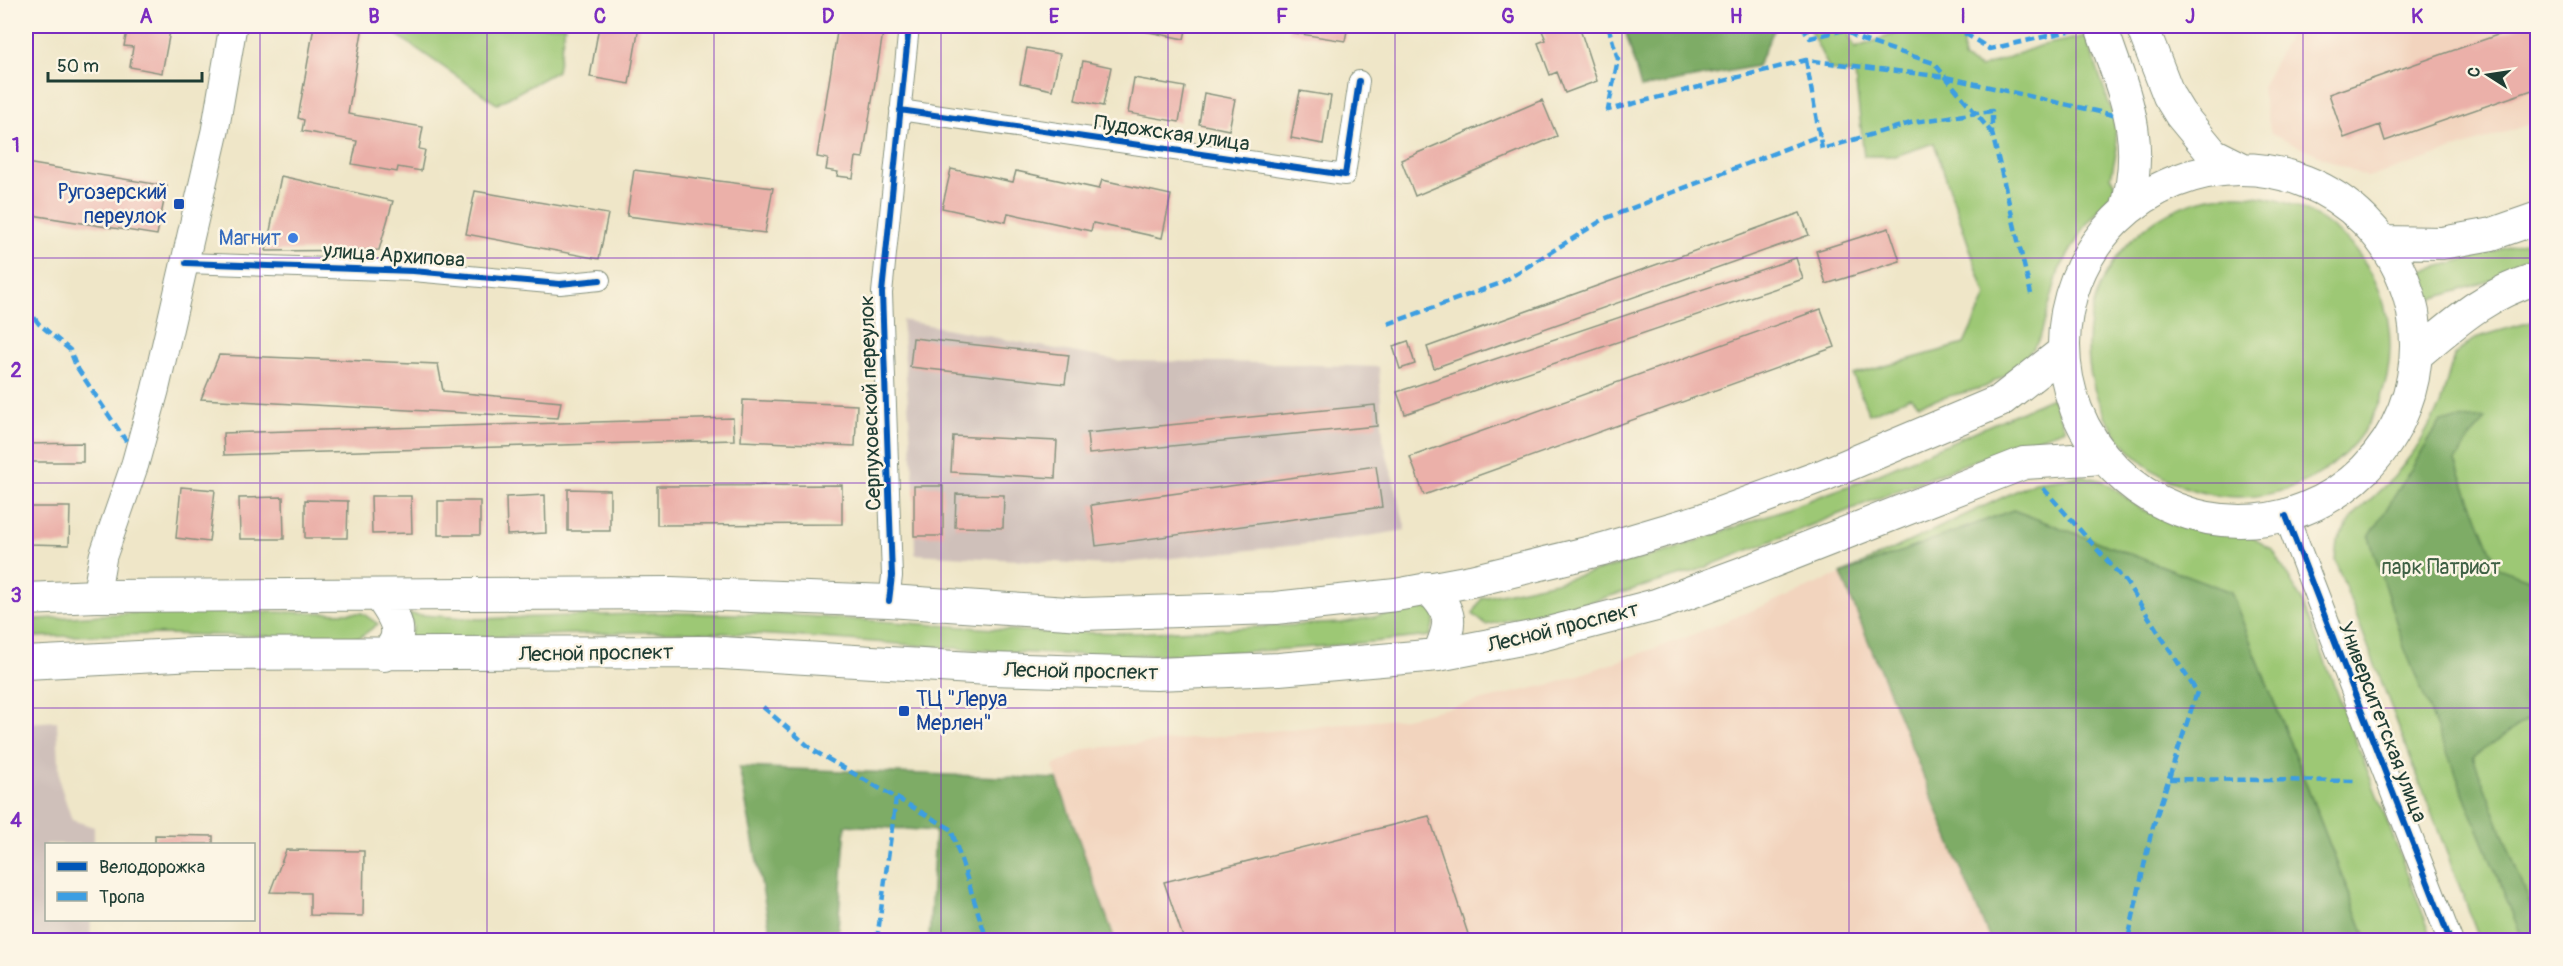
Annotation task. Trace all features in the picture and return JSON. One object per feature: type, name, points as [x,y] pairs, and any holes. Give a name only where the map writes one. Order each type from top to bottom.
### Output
[{"type":"main road","points":[[96,596],[103,556],[135,464],[186,262],[215,131],[233,26]]},
{"type":"main road","points":[[2101,26],[2133,124],[2135,165],[2133,185],[2126,211]]},
{"type":"main road","points":[[2142,26],[2169,96],[2180,114],[2213,154],[2242,169]]},
{"type":"main road","points":[[2242,169],[2282,174],[2318,187],[2351,208],[2384,242],[2401,272],[2414,312],[2416,355],[2409,398],[2390,438],[2362,473],[2326,499],[2286,516],[2242,521],[2219,520],[2187,514],[2156,500],[2128,482],[2104,458],[2075,408],[2064,351],[2070,299],[2091,251],[2126,211],[2161,188],[2200,173],[2242,169]]},
{"type":"main road","points":[[2384,242],[2442,243],[2492,234],[2538,218]]},
{"type":"main road","points":[[2416,355],[2475,306],[2515,285],[2538,278]]},
{"type":"main road","points":[[26,599],[96,596],[671,593],[890,601],[1082,614],[1275,608],[1396,595],[1471,581],[1603,549],[1704,519],[1824,474],[2000,401],[2064,351]]},
{"type":"main road","name":"Лесной проспект","points":[[26,663],[195,654],[706,652],[989,669],[1156,674],[1279,669],[1438,655],[1537,636],[1656,604],[1755,568],[2024,463],[2104,458]]},
{"type":"main road","points":[[1471,581],[1464,619],[1473,634],[1490,645]]},
{"type":"main road","points":[[1428,588],[1444,603],[1450,619],[1446,637],[1438,655]]},
{"type":"main road","points":[[380,596],[393,615],[398,631],[393,647],[384,655]]},
{"type":"street","name":"Серпуховской переулок","points":[[890,601],[892,565],[882,293],[909,26]]},
{"type":"street","name":"Пудожская улица","points":[[900,110],[1345,175],[1359,81]]},
{"type":"street","name":"улица Архипова","points":[[186,262],[413,271],[560,284],[600,280]]},
{"type":"street","name":"Университетская улица","points":[[2286,516],[2450,940]]},
{"type":"shaded area","points":[[2294,26],[2537,26],[2537,122],[2368,178],[2271,133],[2261,87]]},
{"type":"shaded area","points":[[902,320],[1120,361],[1379,367],[1383,439],[1406,530],[1337,541],[1105,565],[915,554],[914,486]]},
{"type":"shaded area","points":[[1841,574],[1990,940],[1115,940],[1053,766],[1086,749],[1405,718],[1556,683],[1687,637]]},
{"type":"shaded area","points":[[57,721],[60,784],[72,820],[94,827],[94,843],[45,843],[45,921],[91,921],[90,940],[26,940],[26,723]]},
{"type":"green space","points":[[398,26],[565,26],[557,71],[497,104],[397,35]]},
{"type":"green space","points":[[1624,26],[1776,26],[1757,66],[1641,88]]},
{"type":"green space","points":[[1808,26],[1845,26],[1855,48],[1916,28],[1952,26],[1963,33],[1963,59],[1980,68],[2039,46],[2086,36],[2113,115],[2117,148],[2111,177],[2118,187],[2086,225],[2059,270],[2040,338],[2019,367],[1985,387],[1919,404],[1910,397],[1869,414],[1853,375],[1964,344],[1986,296],[1934,143],[1895,156],[1864,156],[1855,74],[1830,70]]},
{"type":"green space","points":[[2239,195],[2268,198],[2297,206],[2323,220],[2346,239],[2365,262],[2379,288],[2387,317],[2390,346],[2387,375],[2379,404],[2365,430],[2346,453],[2323,472],[2297,486],[2268,494],[2239,497],[2210,494],[2181,486],[2155,472],[2132,453],[2113,430],[2099,404],[2091,375],[2088,346],[2091,317],[2099,288],[2113,262],[2132,239],[2155,220],[2181,206],[2210,198]]},
{"type":"green space","points":[[2537,239],[2537,266],[2422,302],[2412,274]]},
{"type":"green space","name":"парк Патриот","points":[[2537,320],[2537,940],[2480,940],[2335,560],[2337,541],[2354,515],[2394,477],[2418,446],[2440,406],[2454,356],[2475,338]]},
{"type":"green space","points":[[2052,398],[2065,429],[1962,465],[1696,571],[1593,601],[1486,625],[1473,614],[1482,598],[1556,582],[1669,551],[1859,482]]},
{"type":"green space","points":[[2485,418],[2455,461],[2498,568],[2537,582],[2538,712],[2473,757],[2537,922],[2537,940],[2523,940],[2404,647],[2369,537],[2441,421]]},
{"type":"green space","points":[[2083,476],[2103,481],[2143,510],[2201,531],[2243,532],[2273,550],[2301,599],[2433,940],[2367,940],[2231,592],[2013,510],[1841,574],[2035,482]]},
{"type":"green space","points":[[2013,510],[2231,592],[2367,940],[1990,940],[1841,574]]},
{"type":"green space","points":[[1428,607],[1437,611],[1430,636],[1317,647],[1202,654],[1011,652],[725,633],[602,633],[405,640],[413,628],[409,614],[478,619],[666,613],[790,615],[1040,632],[1135,633],[1341,623]]},
{"type":"green space","points":[[161,611],[362,613],[378,624],[359,638],[161,634],[26,637],[26,620]]},
{"type":"green space","points":[[739,767],[1057,779],[1115,940],[929,940],[935,831],[846,825],[837,940],[772,940]]},
{"type":"building","points":[[128,26],[171,26],[162,73],[130,67],[133,47],[124,46]]},
{"type":"building","points":[[314,26],[363,26],[348,114],[423,127],[419,149],[425,150],[421,171],[398,167],[397,172],[352,164],[357,141],[302,131],[304,120],[298,118]]},
{"type":"building","points":[[599,26],[639,26],[629,84],[590,77]]},
{"type":"building","points":[[838,26],[884,26],[863,158],[856,157],[853,178],[837,176],[838,172],[826,170],[828,159],[817,157]]},
{"type":"building","points":[[1135,26],[1187,26],[1184,39],[1134,29]]},
{"type":"building","points":[[1289,26],[1348,26],[1345,41],[1288,32]]},
{"type":"building","points":[[1433,26],[1454,26],[1453,31]]},
{"type":"building","points":[[1540,26],[1579,26],[1597,81],[1565,93],[1557,72],[1550,75],[1538,43],[1546,40]]},
{"type":"building","points":[[2523,26],[2538,26],[2538,88],[2385,141],[2380,125],[2344,138],[2329,94]]},
{"type":"building","points":[[1027,48],[1060,54],[1052,90],[1020,83]]},
{"type":"building","points":[[1083,61],[1111,67],[1103,106],[1075,100]]},
{"type":"building","points":[[1134,78],[1185,87],[1179,122],[1128,113]]},
{"type":"building","points":[[1300,91],[1331,96],[1323,144],[1291,138]]},
{"type":"building","points":[[1204,93],[1235,99],[1229,130],[1199,124]]},
{"type":"building","points":[[1542,100],[1557,136],[1415,196],[1401,160]]},
{"type":"building","points":[[26,163],[167,186],[157,235],[26,214]]},
{"type":"building","points":[[951,169],[1013,182],[1016,171],[1099,189],[1102,180],[1171,195],[1162,238],[1093,223],[1091,231],[1008,213],[1006,222],[942,208]]},
{"type":"building","points":[[634,170],[773,188],[765,233],[627,216]]},
{"type":"building","points":[[281,176],[393,201],[379,250],[266,251]]},
{"type":"building","points":[[475,191],[608,214],[599,259],[466,234]]},
{"type":"building","points":[[1800,213],[1809,235],[1434,368],[1427,347]]},
{"type":"building","points":[[1889,228],[1900,261],[1826,284],[1816,251]]},
{"type":"building","points":[[1796,258],[1803,279],[1405,414],[1397,392]]},
{"type":"building","points":[[1821,309],[1835,347],[1424,495],[1410,457]]},
{"type":"building","points":[[913,338],[1069,355],[1065,384],[910,367]]},
{"type":"building","points":[[1408,341],[1415,364],[1400,369],[1393,346]]},
{"type":"building","points":[[219,355],[438,364],[443,391],[561,402],[558,418],[201,399]]},
{"type":"building","points":[[743,400],[857,405],[855,446],[741,441]]},
{"type":"building","points":[[1375,405],[1377,426],[1089,454],[1087,433]]},
{"type":"building","points":[[733,418],[734,440],[224,455],[223,433]]},
{"type":"building","points":[[953,436],[1057,441],[1055,478],[951,472]]},
{"type":"building","points":[[83,443],[83,462],[26,462],[26,444]]},
{"type":"building","points":[[1376,466],[1382,507],[1096,546],[1091,505]]},
{"type":"building","points":[[842,485],[842,524],[657,525],[657,486]]},
{"type":"building","points":[[914,486],[943,486],[943,536],[914,536]]},
{"type":"building","points":[[181,487],[215,490],[209,542],[176,538]]},
{"type":"building","points":[[568,489],[610,490],[610,531],[568,531]]},
{"type":"building","points":[[956,494],[1004,495],[1003,528],[955,527]]},
{"type":"building","points":[[545,495],[546,533],[507,535],[506,497]]},
{"type":"building","points":[[371,496],[411,496],[412,533],[372,534]]},
{"type":"building","points":[[283,497],[284,539],[240,539],[239,498]]},
{"type":"building","points":[[305,500],[348,501],[347,538],[305,538]]},
{"type":"building","points":[[438,501],[480,501],[480,535],[438,535]]},
{"type":"building","points":[[29,507],[70,507],[69,545],[29,544]]},
{"type":"building","points":[[1429,816],[1470,940],[1184,940],[1164,882]]},
{"type":"building","points":[[155,835],[213,836],[213,843],[155,843]]},
{"type":"building","points":[[286,850],[364,851],[363,916],[310,915],[310,893],[270,892]]},
{"type":"marked path","points":[[1608,26],[1618,59],[1608,110],[1806,60],[1945,77],[2113,115]]},
{"type":"marked path","points":[[1802,26],[1810,38],[1844,30],[1862,40],[1934,63],[1992,133]]},
{"type":"marked path","points":[[1939,26],[1956,28],[1990,49],[2083,28]]},
{"type":"marked path","points":[[1806,60],[1822,149],[1914,122],[1992,111],[1992,133],[2031,294]]},
{"type":"marked path","points":[[1388,324],[1501,283],[1604,219],[1821,135]]},
{"type":"marked path","points":[[26,307],[39,324],[70,350],[76,366],[126,441]]},
{"type":"marked path","points":[[2043,488],[2126,582],[2197,692],[2151,833],[2128,940]]},
{"type":"marked path","points":[[763,707],[814,751],[951,829],[987,940]]},
{"type":"marked path","points":[[2169,779],[2357,781]]},
{"type":"marked path","points":[[877,940],[896,798]]},
{"type":"cycle path","points":[[889,601],[892,576],[882,293],[909,26]]},
{"type":"cycle path","points":[[900,110],[1345,175],[1359,81]]},
{"type":"cycle path","points":[[186,263],[413,271],[560,284],[600,280]]},
{"type":"cycle path","points":[[2286,516],[2450,940]]},
{"type":"place","name":"Ругозерский переулок","points":[[179,204]]},
{"type":"place","name":"Магнит","points":[[293,238]]},
{"type":"place","name":"ТЦ \"Леруа Мерлен\"","points":[[904,711]]}]
